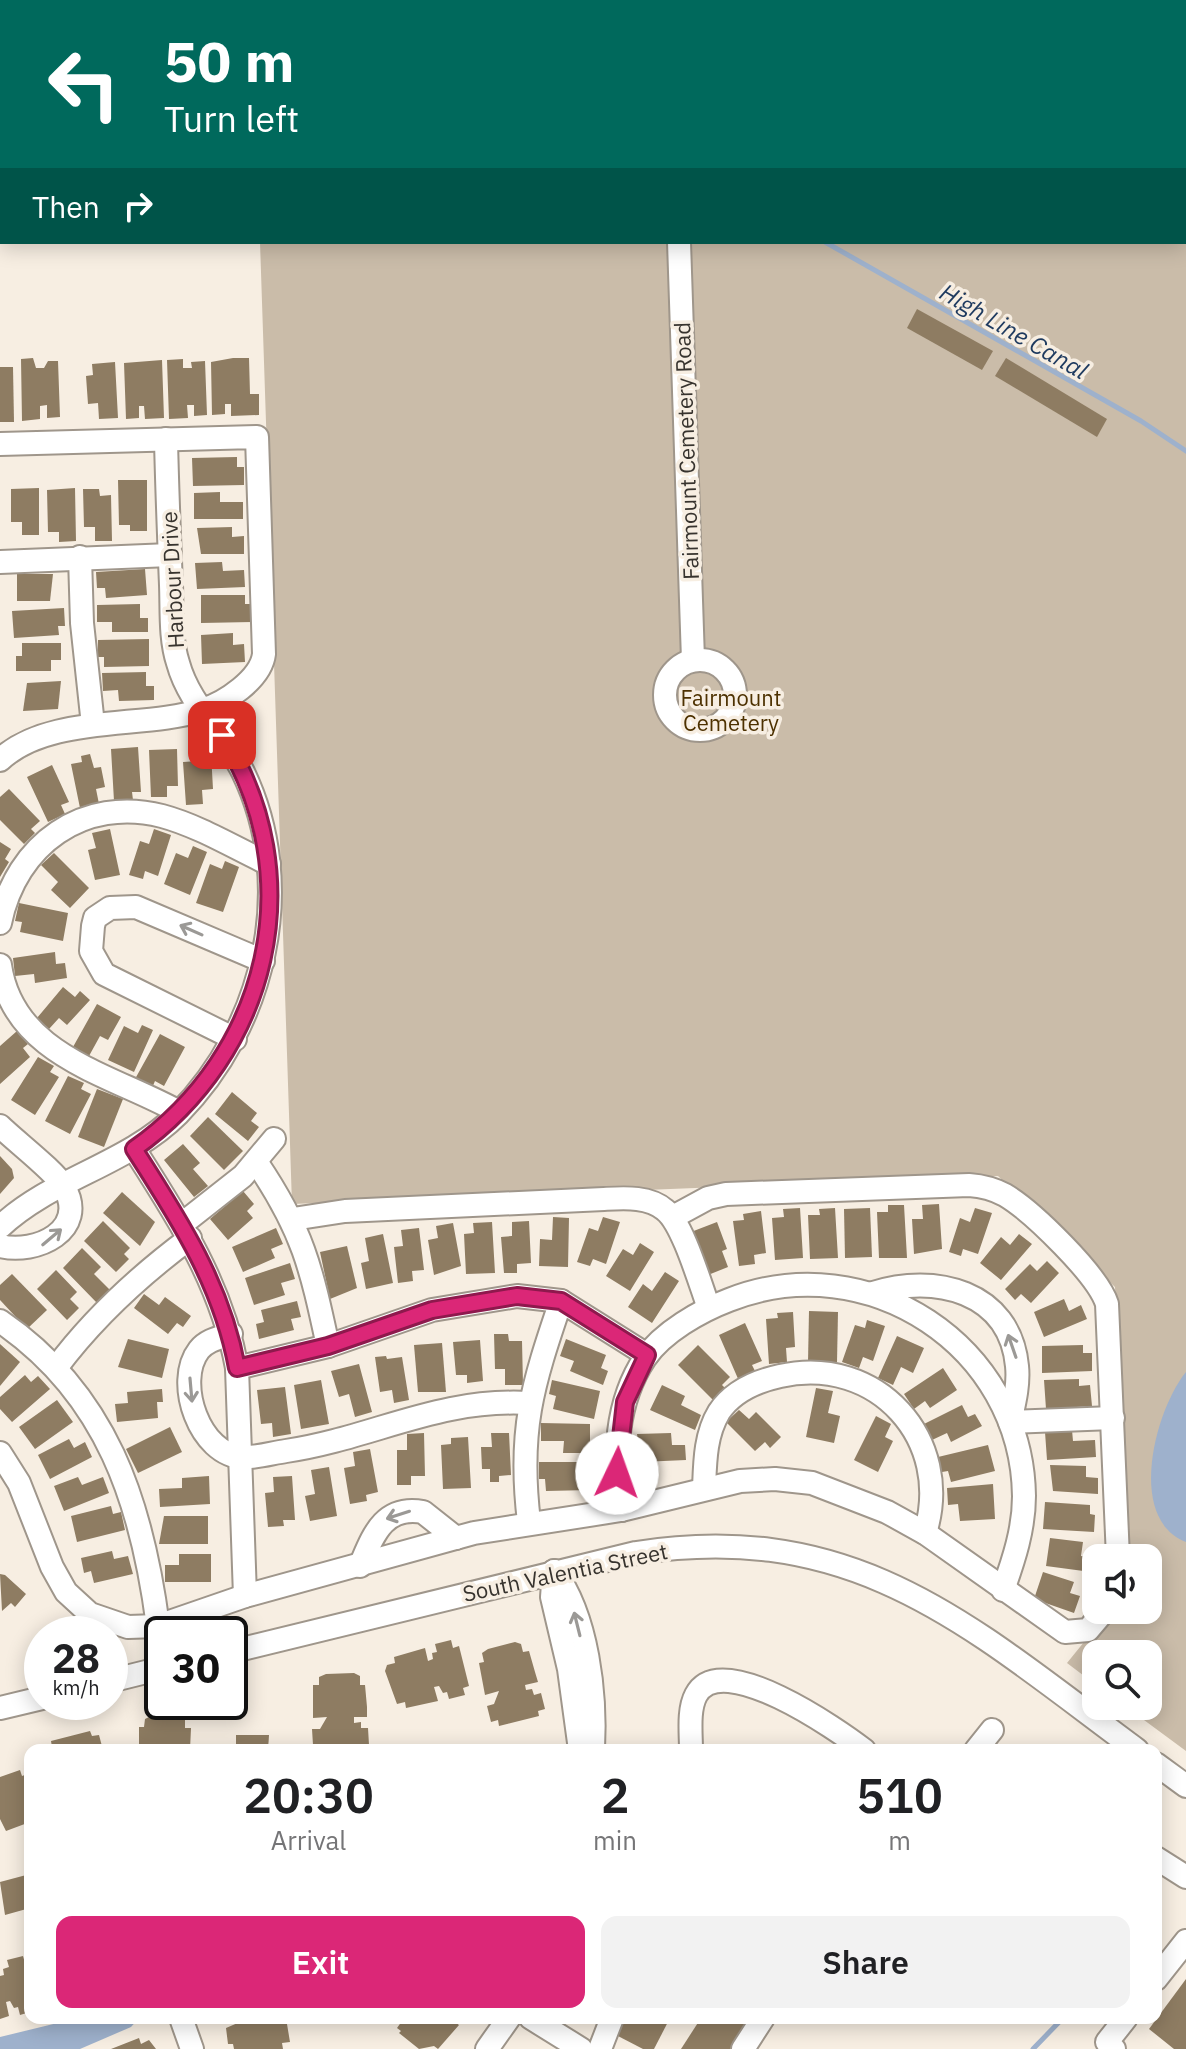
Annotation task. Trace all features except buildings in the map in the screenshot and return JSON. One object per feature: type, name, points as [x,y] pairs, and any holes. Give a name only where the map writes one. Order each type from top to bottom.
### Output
[{"type":"street","name":"Fairmount Cemetery Road","points":[[679,244],[693,660]]},
{"type":"street","points":[[0,444],[257,437],[263,663],[255,676],[203,710],[93,725],[1,753]]},
{"type":"street","name":"Harbour Drive","points":[[0,1227],[17,1212],[134,1149],[179,1112],[235,1039],[263,961],[269,908],[269,864],[251,790],[230,748],[184,682],[176,658],[166,439]]},
{"type":"street","points":[[0,562],[170,555]]},
{"type":"street","points":[[80,557],[82,623],[93,725]]},
{"type":"street","points":[[0,923],[4,888],[51,834],[78,820],[119,811],[175,820],[269,864]]},
{"type":"street","points":[[235,1039],[112,980],[93,958],[89,934],[102,912],[127,905],[263,961]]},
{"type":"street","points":[[0,965],[12,1008],[33,1034],[67,1057],[179,1112]]},
{"type":"street","points":[[0,1126],[64,1186],[68,1213],[57,1235],[31,1249],[0,1246]]},
{"type":"street","points":[[56,1368],[99,1316],[257,1163],[274,1139]]},
{"type":"street","points":[[134,1149],[186,1231],[213,1285],[231,1334],[237,1368],[242,1458],[245,1596]]},
{"type":"street","points":[[257,1163],[293,1219],[306,1251],[328,1346]]},
{"type":"street","points":[[673,1217],[708,1198],[726,1194],[969,1185],[996,1190],[1021,1207],[1099,1285],[1109,1316],[1118,1544]]},
{"type":"street","points":[[293,1219],[345,1211],[627,1198],[659,1206],[673,1217],[709,1308]]},
{"type":"street","points":[[873,1293],[906,1284],[937,1284],[970,1296],[990,1310],[1010,1336],[1015,1354],[1017,1385],[1010,1422]]},
{"type":"street","points":[[621,1510],[616,1459],[621,1418],[627,1394],[647,1355],[709,1308],[755,1291],[791,1285],[833,1286],[873,1293],[912,1308],[962,1346],[989,1381],[1010,1422],[1021,1462],[1024,1505],[1017,1547],[1003,1590]]},
{"type":"street","points":[[237,1368],[328,1346],[432,1310],[517,1296],[561,1301],[647,1355]]},
{"type":"street","points":[[529,1522],[524,1468],[529,1403],[561,1301]]},
{"type":"street","points":[[0,1321],[56,1368],[95,1421],[128,1484],[145,1541],[156,1616]]},
{"type":"street","points":[[231,1334],[211,1340],[192,1361],[190,1396],[204,1430],[224,1450],[242,1458],[328,1444],[456,1405],[529,1403]]},
{"type":"street","points":[[704,1489],[708,1439],[724,1406],[759,1381],[798,1373],[827,1374],[874,1390],[895,1406],[915,1430],[933,1478],[932,1505],[925,1533]]},
{"type":"street","points":[[1010,1422],[1113,1418]]},
{"type":"street","points":[[0,1453],[26,1499],[55,1574],[71,1600],[90,1614],[117,1625],[144,1626]]},
{"type":"street","points":[[187,1616],[245,1596],[456,1538],[529,1522],[621,1510],[751,1480],[812,1483],[887,1512],[925,1533],[1065,1632],[1088,1630],[1093,1624]]},
{"type":"street","points":[[360,1566],[379,1525],[395,1513],[423,1512],[456,1538]]},
{"type":"street","name":"South Valentia Street","points":[[248,1648],[636,1553],[703,1546],[759,1548],[845,1565],[890,1582],[941,1609],[1129,1744]]},
{"type":"street","points":[[554,1571],[552,1597],[580,1683],[592,1744]]},
{"type":"street","points":[[691,1744],[695,1696],[702,1686],[722,1679],[801,1707],[855,1744]]},
{"type":"street","points":[[580,1683],[580,1744]]},
{"type":"street","points":[[0,1708],[24,1702]]},
{"type":"street","points":[[981,1744],[992,1730]]},
{"type":"street","points":[[1162,1768],[1186,1786]]},
{"type":"street","points":[[1162,1862],[1186,1877]]},
{"type":"street","points":[[1162,1971],[1186,1941]]},
{"type":"street","points":[[183,2024],[192,2049]]},
{"type":"street","points":[[487,2049],[505,2024]]},
{"type":"street","points":[[541,2024],[581,2049]]},
{"type":"street","points":[[600,2049],[610,2024]]},
{"type":"street","points":[[743,2049],[759,2024]]},
{"type":"street","points":[[1114,2049],[1107,2042],[1121,2024]]},
{"type":"green space","name":"Fairmount Cemetery","points":[[260,244],[1186,244],[1186,1751],[1144,1720],[1162,1720],[1162,1640],[1086,1640],[1099,1624],[1162,1624],[1162,1544],[1123,1544],[1115,1287],[998,1176],[292,1204]]},
{"type":"green space","name":"Fairmount Cemetery","points":[[1082,1645],[1082,1674],[1067,1663]]},
{"type":"water","points":[[1186,1372],[1186,1542],[1168,1530],[1156,1511],[1151,1488],[1152,1463],[1164,1411]]},
{"type":"water","points":[[53,2024],[134,2024],[80,2049],[0,2049],[0,2037]]},
{"type":"waterway","name":"High Line Canal","points":[[829,244],[1141,421],[1186,451]]},
{"type":"waterway","points":[[1033,2049],[1057,2024]]},
{"type":"route","points":[[222,735],[237,760],[257,806],[269,864],[269,908],[263,961],[242,1024],[211,1076],[179,1112],[134,1149],[182,1224],[207,1271],[231,1334],[237,1368],[328,1346],[432,1310],[459,1304],[517,1296],[561,1301],[647,1355],[625,1402],[617,1441],[617,1473]]}]
